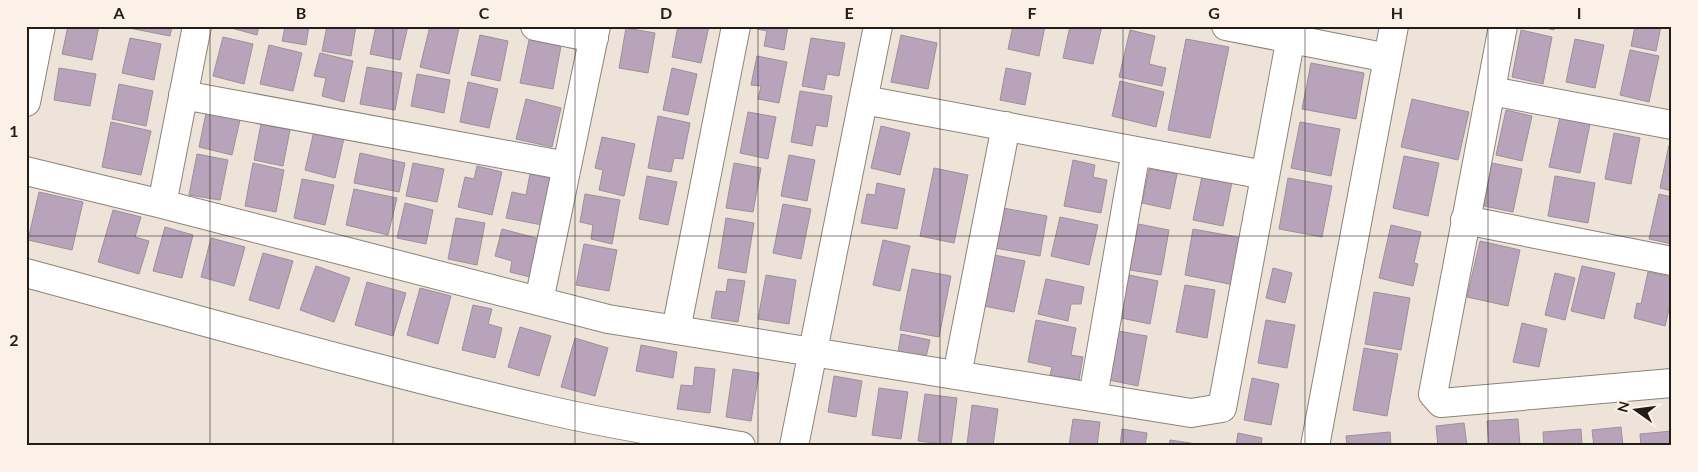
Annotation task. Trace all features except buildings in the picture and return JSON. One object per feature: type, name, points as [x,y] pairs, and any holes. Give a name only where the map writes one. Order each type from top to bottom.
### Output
[{"type":"street","points":[[26,102],[41,26]]},
{"type":"street","points":[[162,204],[197,26]]},
{"type":"street","points":[[535,26],[595,32],[540,301]]},
{"type":"street","points":[[676,330],[736,26]]},
{"type":"street","points":[[794,446],[878,26]]},
{"type":"street","points":[[1226,26],[1292,33],[1388,58]]},
{"type":"street","points":[[1315,446],[1394,26]]},
{"type":"street","points":[[1502,26],[1433,394],[1441,403],[1672,383]]},
{"type":"street","points":[[26,171],[162,204],[608,319],[1191,413],[1222,408],[1292,33]]},
{"type":"street","points":[[1491,91],[1672,125]]},
{"type":"street","points":[[183,95],[567,166]]},
{"type":"street","points":[[864,100],[1265,175]]},
{"type":"street","points":[[957,375],[1006,126]]},
{"type":"street","points":[[1093,397],[1136,151]]},
{"type":"street","points":[[1465,220],[1672,260]]},
{"type":"street","points":[[26,273],[376,367],[548,410],[741,446]]}]
